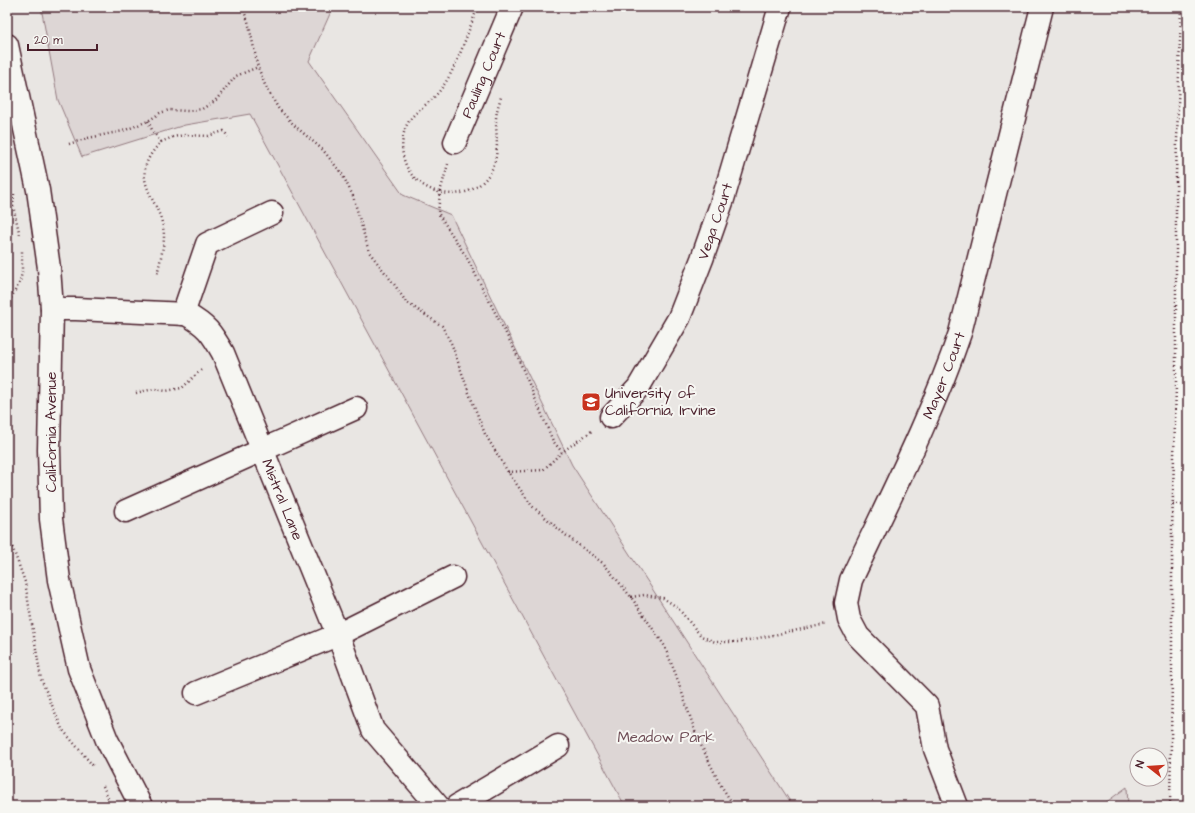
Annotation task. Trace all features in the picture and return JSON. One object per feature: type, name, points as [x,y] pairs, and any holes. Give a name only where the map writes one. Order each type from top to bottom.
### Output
[{"type":"street","name":"Pauling Court","points":[[455,142],[512,7]]},
{"type":"street","name":"Vega Court","points":[[611,417],[638,388],[679,318],[723,199],[780,7]]},
{"type":"street","name":"Mayer Court","points":[[957,806],[935,749],[927,706],[858,636],[849,619],[846,603],[851,580],[935,401],[960,333],[1042,7]]},
{"type":"street","name":"California Avenue","points":[[7,45],[38,190],[49,268],[52,309],[49,450],[51,519],[59,580],[79,669],[107,740],[141,806]]},
{"type":"street","points":[[183,314],[207,244],[272,213]]},
{"type":"street","name":"Mistral Lane","points":[[52,309],[183,314],[202,323],[214,337],[223,353],[263,450],[337,634],[373,730],[433,804]]},
{"type":"street","points":[[126,511],[356,408]]},
{"type":"street","points":[[196,694],[337,634],[453,578]]},
{"type":"street","points":[[457,806],[558,746]]},
{"type":"path","points":[[242,7],[248,21],[258,67],[265,85],[278,108],[295,126],[323,150],[342,174],[353,196],[369,252],[406,302],[442,326],[452,345],[485,434],[508,472],[532,506],[568,537],[604,564],[631,597],[664,646],[676,675],[696,737],[720,784],[734,806]]},
{"type":"path","points":[[1156,806],[1170,805],[1173,505],[1176,379],[1176,174],[1182,7]]},
{"type":"path","points":[[69,144],[88,138],[123,132],[169,110],[188,111],[202,109],[215,101],[236,76],[258,67]]},
{"type":"path","points":[[148,121],[153,132],[161,142]]},
{"type":"path","points":[[158,276],[164,237],[161,218],[146,186],[144,172],[152,152],[161,142],[173,137],[185,135],[208,136],[224,131],[228,137]]},
{"type":"path","points":[[455,142],[440,192],[438,213],[466,258],[516,353],[553,441],[562,452]]},
{"type":"path","points":[[15,189],[13,206],[20,238]]},
{"type":"path","points":[[7,305],[20,282],[22,272],[22,245]]},
{"type":"path","points":[[136,393],[150,390],[166,391],[182,388],[202,369]]},
{"type":"path","points":[[508,472],[543,470],[562,452],[611,417]]},
{"type":"path","points":[[1173,505],[1188,504]]},
{"type":"path","points":[[7,532],[25,582],[41,679],[62,729],[97,771]]},
{"type":"path","points":[[631,597],[644,595],[663,598],[677,607],[701,636],[715,642],[739,642],[849,619]]},
{"type":"path","points":[[103,786],[109,800]]},
{"type":"shaded area","name":"University of California, Irvine","points":[[7,7],[1180,7],[1171,806],[7,806]]},
{"type":"green space","name":"Meadow Park","points":[[41,7],[333,7],[309,61],[403,195],[451,215],[572,465],[793,806],[625,806],[250,114],[185,125],[82,157],[58,100]]},
{"type":"green space","points":[[1127,787],[1128,806],[1101,806]]},
{"type":"place","name":"University of California, Irvine","points":[[591,402]]}]
